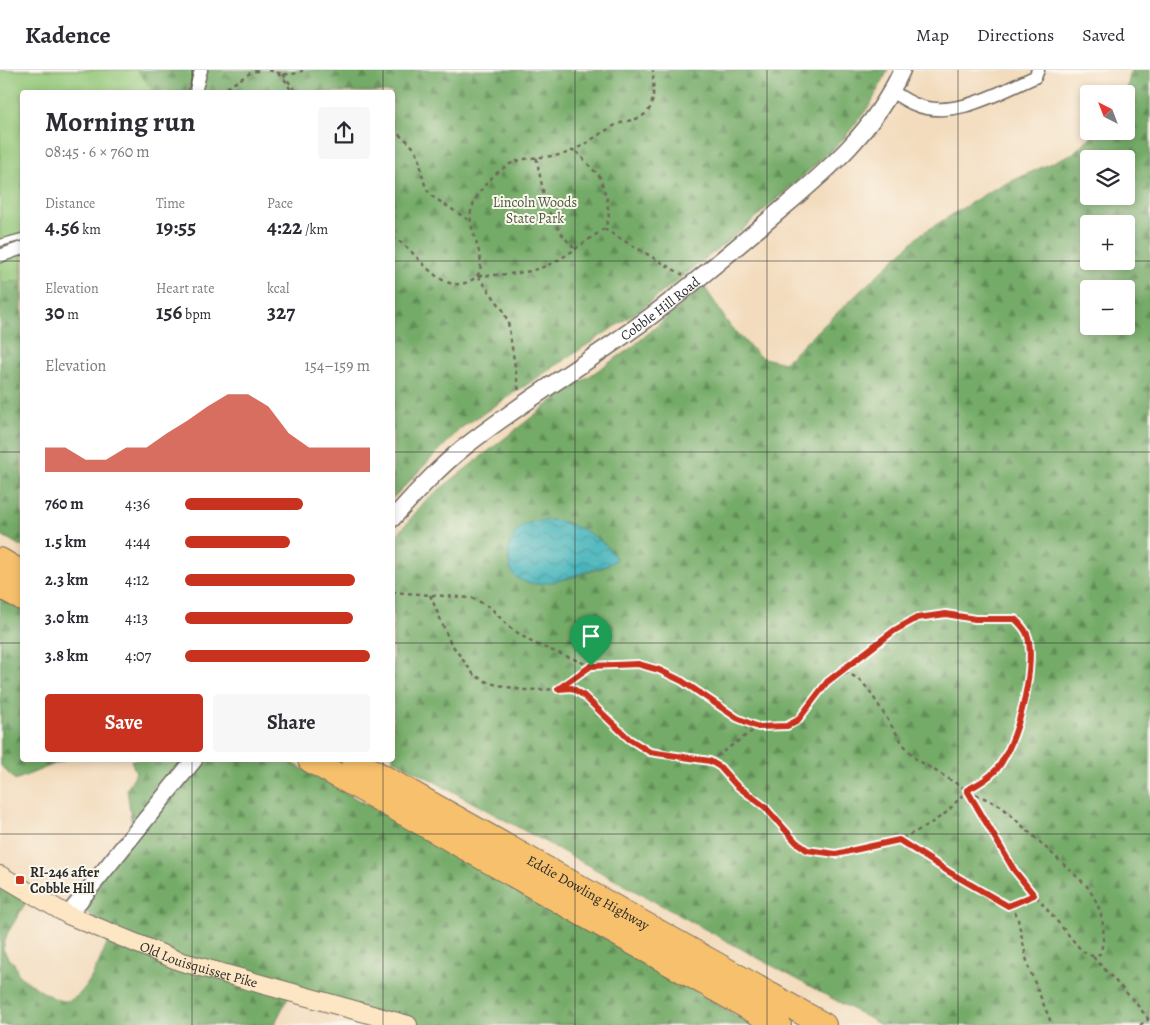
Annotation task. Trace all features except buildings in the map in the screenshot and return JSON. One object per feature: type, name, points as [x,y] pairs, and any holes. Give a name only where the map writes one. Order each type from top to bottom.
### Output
[{"type":"highway","points":[[0,560],[20,572]]},
{"type":"highway","points":[[0,586],[20,597]]},
{"type":"highway","name":"Eddie Dowling Highway","points":[[314,762],[780,1025]]},
{"type":"highway","name":"Eddie Dowling Highway","points":[[358,762],[824,1025]]},
{"type":"main road","name":"Old Louisquisset Pike","points":[[0,874],[68,915],[179,961],[388,1022],[408,1025]]},
{"type":"street","points":[[196,90],[201,70]]},
{"type":"street","name":"Cobble Hill Road","points":[[395,516],[460,450],[521,405],[647,319],[694,282],[844,154],[872,122],[902,70]]},
{"type":"street","points":[[891,91],[915,105],[941,110],[974,103],[1035,77],[1038,70]]},
{"type":"street","points":[[0,256],[20,249]]},
{"type":"street","points":[[68,915],[192,762]]},
{"type":"lane","points":[[0,243],[20,238]]},
{"type":"path","points":[[223,90],[252,72],[262,70]]},
{"type":"path","points":[[269,70],[283,74],[296,74],[303,70]]},
{"type":"path","points":[[478,276],[481,264],[470,221],[471,211],[485,184],[509,164],[536,156],[560,155],[576,150],[611,127],[637,119],[646,114],[652,100],[653,70]]},
{"type":"path","points":[[276,72],[285,80],[291,90]]},
{"type":"path","points":[[283,74],[296,90]]},
{"type":"path","points":[[395,132],[417,150],[426,189],[430,195],[470,221]]},
{"type":"path","points":[[395,238],[408,246],[430,272],[443,280],[461,284],[478,276],[529,273],[561,259],[604,229],[609,218],[604,186],[596,169],[576,150]]},
{"type":"path","points":[[536,156],[548,213],[555,226],[575,249]]},
{"type":"path","points":[[604,229],[694,282]]},
{"type":"path","points":[[478,276],[503,310],[508,322],[521,405]]},
{"type":"path","points":[[395,592],[472,598],[490,607],[508,627],[533,643],[591,666],[638,664],[659,670],[682,681],[737,718],[758,727],[787,726],[798,720],[827,682],[895,630],[917,618],[946,614],[975,619],[1015,619],[1025,628],[1028,636],[1031,662],[1024,704],[1002,760],[995,771],[981,783],[967,790],[947,812],[927,826],[899,840],[836,854],[807,850],[796,842],[765,807],[736,785],[720,767],[710,761],[650,752],[629,739],[583,695],[572,688],[522,690],[489,683],[474,675],[450,642],[430,595]]},
{"type":"path","points":[[558,689],[591,666]]},
{"type":"path","points":[[838,674],[848,673],[860,680],[903,744],[916,759],[967,790],[1001,806],[1086,885],[1095,896],[1102,915],[1103,944],[1100,954],[1092,956]]},
{"type":"path","points":[[710,761],[758,727]]},
{"type":"path","points":[[967,790],[1009,864],[1082,951],[1092,956],[1136,1002],[1149,1020],[1140,1025]]},
{"type":"path","points":[[899,840],[1008,906],[1017,915],[1028,966],[1052,1025]]},
{"type":"path","points":[[1008,906],[1034,895]]},
{"type":"green space","name":"Lincoln Woods State Park","points":[[0,70],[888,70],[870,105],[841,142],[743,229],[637,312],[461,428],[395,496],[395,90],[20,90],[20,546],[0,534]]},
{"type":"green space","points":[[0,70],[137,70],[153,90],[20,90],[20,281],[0,282]]},
{"type":"green space","points":[[1131,70],[1150,70],[1150,1025],[881,1025],[395,760],[395,538],[426,500],[551,402],[631,348],[704,286],[730,326],[760,357],[784,363],[921,234],[990,191],[1073,153],[1087,140],[1135,140],[1135,85],[1128,85]],"holes":[[[566,522],[596,538],[607,566],[570,578],[549,582],[509,544],[519,529]]]},
{"type":"green space","points":[[0,586],[20,597],[20,762],[60,762],[15,780],[1,766]]},
{"type":"green space","points":[[132,762],[291,762],[605,938],[752,1025],[412,1025],[290,993],[274,1025],[0,1025],[0,881],[28,899],[7,934],[3,949],[9,960],[14,963],[19,976],[40,990],[63,1001],[71,1000],[79,994],[93,975],[111,934],[80,906],[133,833],[127,789],[136,773]]},
{"type":"water","points":[[554,520],[571,525],[598,538],[616,559],[606,566],[556,581],[533,583],[517,578],[512,572],[508,555],[513,537],[527,523]]},
{"type":"place","name":"RI-246 after Cobble Hill","points":[[20,880]]},
{"type":"route","points":[[946,614],[975,619],[1015,619],[1025,628],[1028,636],[1031,662],[1024,704],[1002,760],[995,771],[981,783],[967,790],[997,844],[1014,870],[1034,895],[1008,906],[899,840],[836,854],[807,850],[796,842],[765,807],[736,785],[720,767],[710,761],[650,752],[629,739],[583,695],[572,688],[558,689],[591,666],[638,664],[659,670],[682,681],[737,718],[758,727],[787,726],[798,720],[827,682],[895,630],[917,618],[946,614]]}]
